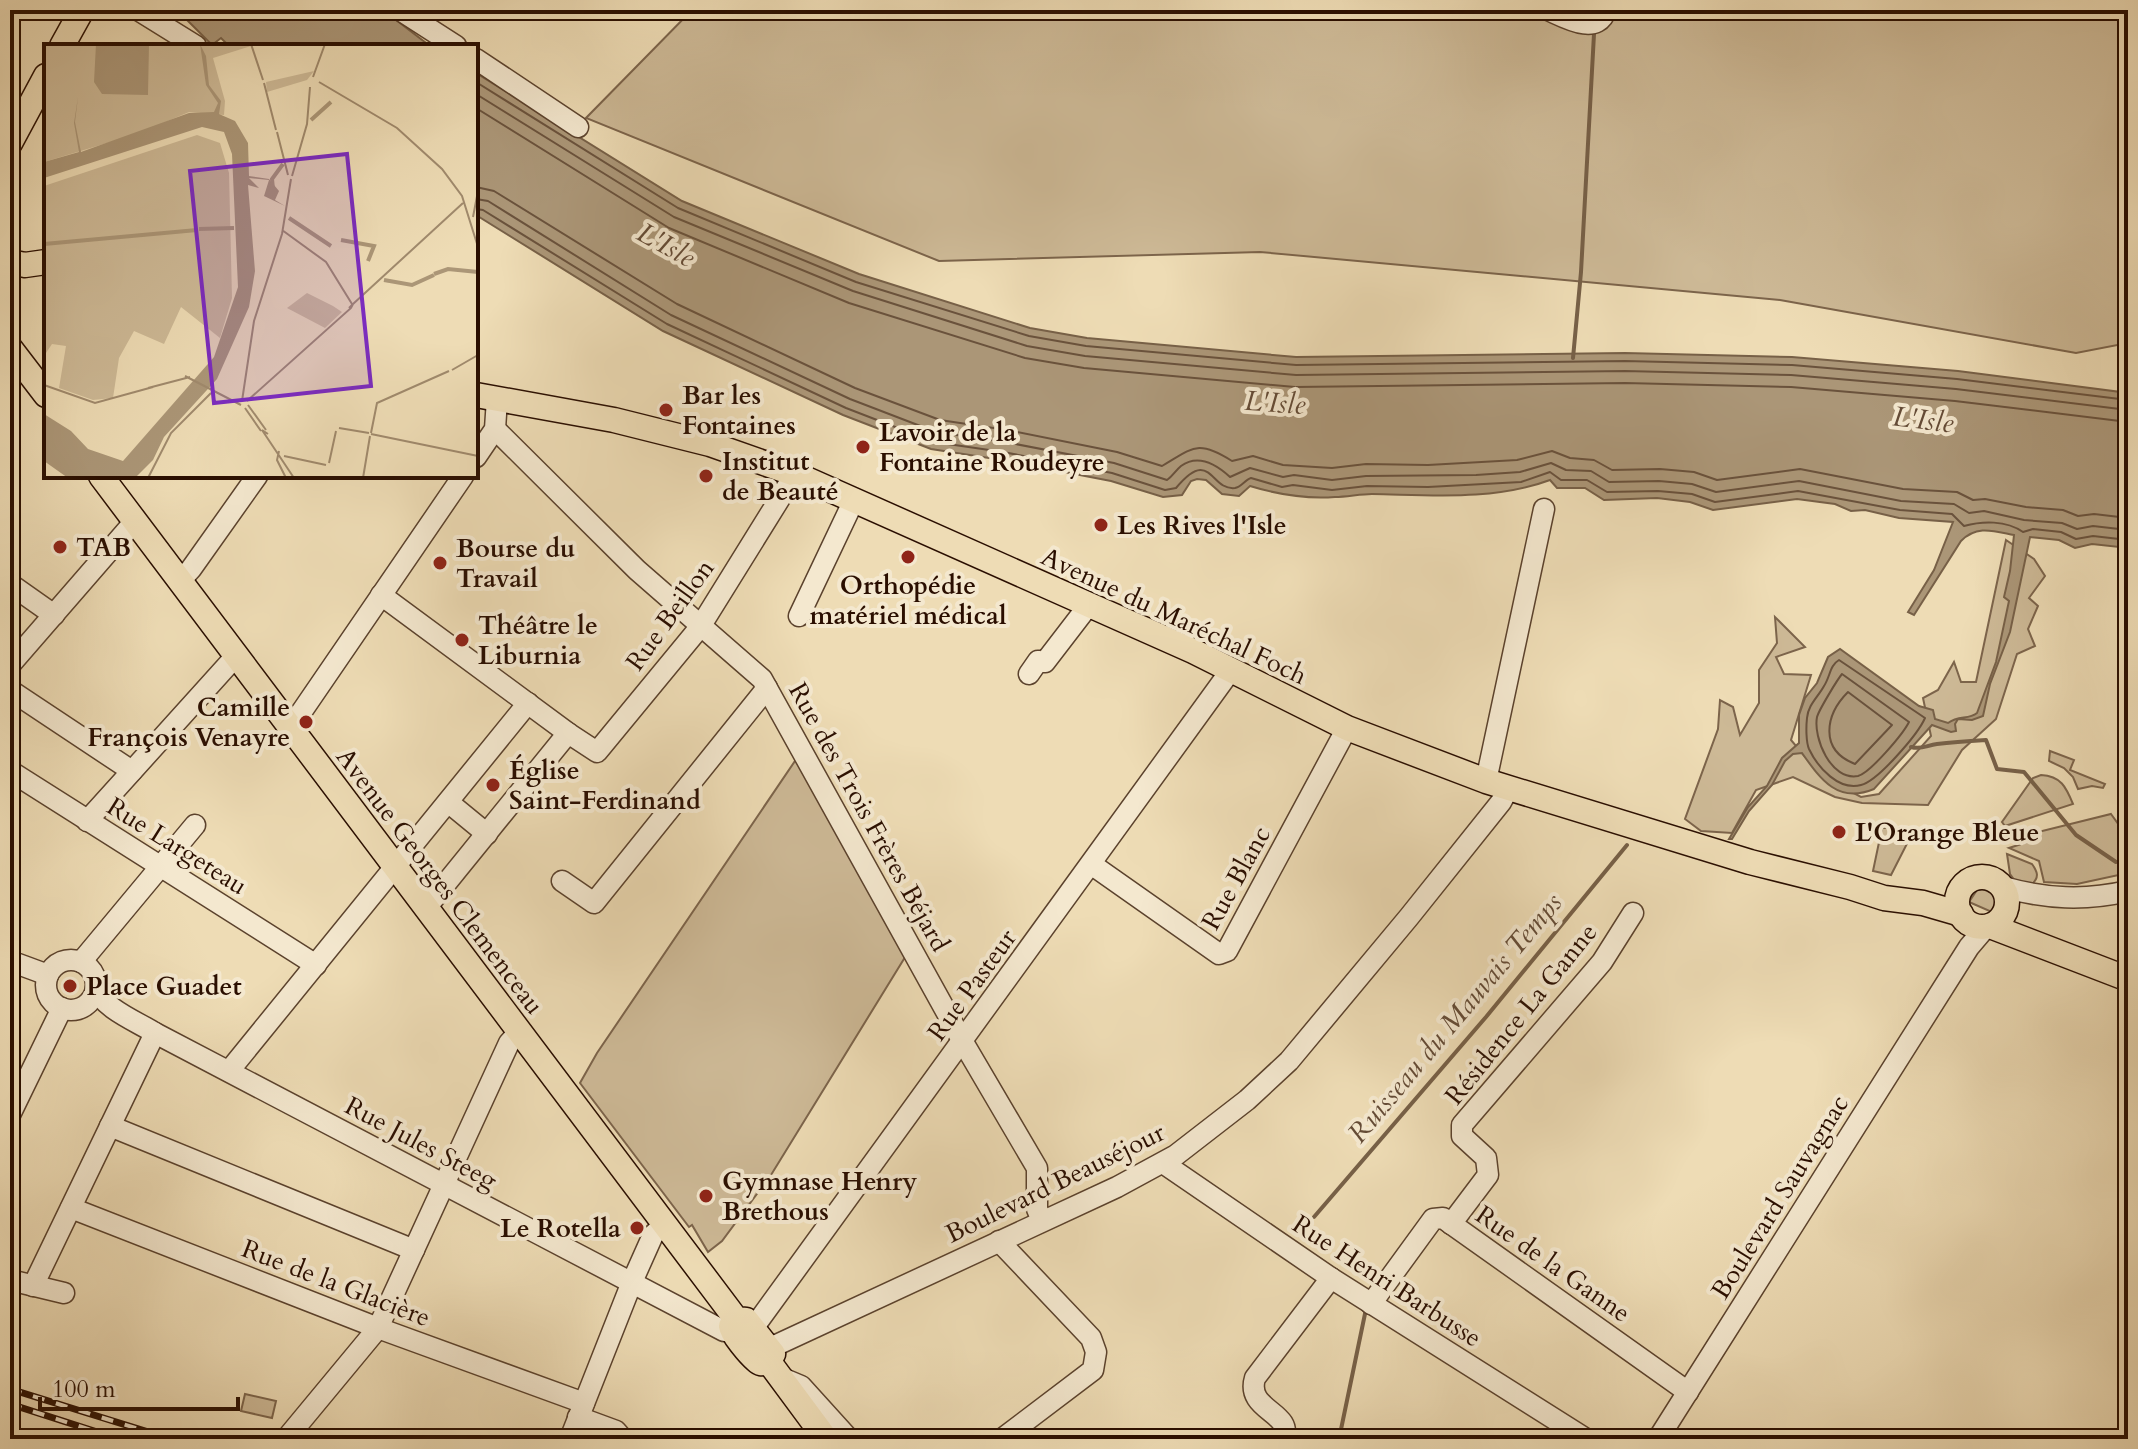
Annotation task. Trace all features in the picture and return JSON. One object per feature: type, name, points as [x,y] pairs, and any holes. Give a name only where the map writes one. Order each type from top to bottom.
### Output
[{"type":"main road","points":[[63,44],[82,10]]},
{"type":"main road","points":[[10,143],[44,80]]},
{"type":"main road","points":[[10,262],[25,265],[44,262]]},
{"type":"main road","points":[[10,278],[44,277]]},
{"type":"main road","points":[[10,348],[44,392]]},
{"type":"main road","points":[[10,364],[44,407]]},
{"type":"main road","name":"Avenue du Maréchal Foch","points":[[487,397],[641,427],[710,444],[795,474],[1185,648],[1347,728],[1497,785],[1686,844],[1850,887],[1939,896],[1985,911]]},
{"type":"main road","name":"Avenue Georges Clemenceau","points":[[103,478],[826,1439]]},
{"type":"main road","points":[[1985,911],[2065,954],[2128,979]]},
{"type":"street","points":[[138,10],[193,44]]},
{"type":"street","points":[[400,10],[453,44]]},
{"type":"street","points":[[1548,10],[1589,24],[1597,22],[1606,10]]},
{"type":"street","points":[[478,60],[578,127]]},
{"type":"street","points":[[478,454],[495,429],[487,397]]},
{"type":"street","name":"Rue des Trois Frères Béjard","points":[[495,429],[637,570],[762,679],[963,1042],[1037,1168],[1037,1209],[1042,1221]]},
{"type":"street","name":"Rue Beillon","points":[[568,733],[597,752],[700,627],[795,474]]},
{"type":"street","points":[[179,582],[256,478]]},
{"type":"street","points":[[288,725],[298,717],[462,478]]},
{"type":"street","points":[[799,616],[854,500]]},
{"type":"street","points":[[1497,785],[1544,509]]},
{"type":"street","points":[[10,665],[135,521]]},
{"type":"street","points":[[10,584],[54,615]]},
{"type":"street","points":[[381,595],[568,733],[426,908]]},
{"type":"street","points":[[1029,674],[1038,661],[1045,662],[1088,606]]},
{"type":"street","points":[[87,821],[235,657]]},
{"type":"street","name":"Rue Pasteur","points":[[757,1345],[757,1323],[1231,670]]},
{"type":"street","points":[[562,881],[594,903],[767,688]]},
{"type":"street","points":[[10,690],[132,771]]},
{"type":"street","points":[[229,1071],[528,703]]},
{"type":"street","name":"Rue Blanc","points":[[1091,864],[1219,954],[1227,951],[1347,728]]},
{"type":"street","name":"Rue Largeteau","points":[[10,771],[316,965]]},
{"type":"street","name":"Boulevard Beauséjour","points":[[757,1345],[999,1241],[1163,1163],[1247,1100],[1289,1061],[1501,802],[1497,785]]},
{"type":"street","points":[[448,802],[487,834]]},
{"type":"street","points":[[81,962],[195,825]]},
{"type":"street","points":[[1985,911],[2032,895],[2089,898],[2128,891]]},
{"type":"street","name":"Boulevard Sauvagnac","points":[[1658,1439],[1947,983],[1969,947],[1985,911]]},
{"type":"street","name":"Résidence La Ganne","points":[[1451,1224],[1488,1175],[1486,1158],[1462,1136],[1462,1125],[1602,962],[1633,913]]},
{"type":"street","points":[[74,960],[81,962],[93,973],[96,988],[91,1000],[81,1008],[62,1008],[47,991],[48,975],[59,964],[74,960]]},
{"type":"street","points":[[10,961],[48,975]]},
{"type":"street","name":"Rue Jules Steeg","points":[[96,988],[98,995],[115,1008],[155,1033],[724,1331],[757,1345]]},
{"type":"street","points":[[10,1115],[62,1008]]},
{"type":"street","points":[[286,1439],[378,1328],[509,1043],[519,1032]]},
{"type":"street","points":[[33,1286],[155,1033]]},
{"type":"street","points":[[110,1126],[414,1250]]},
{"type":"street","name":"Rue Henri Barbusse","points":[[1163,1163],[1331,1278],[1586,1439]]},
{"type":"street","name":"Rue de la Glacière","points":[[71,1208],[581,1410],[616,1431],[623,1439]]},
{"type":"street","name":"Rue de la Ganne","points":[[1371,1304],[1433,1219],[1443,1218],[1688,1392]]},
{"type":"street","points":[[570,1439],[632,1282],[653,1235],[665,1224]]},
{"type":"street","points":[[999,1241],[1091,1338],[1096,1352],[1093,1370],[1002,1439]]},
{"type":"street","points":[[1283,1439],[1286,1433],[1283,1423],[1254,1397],[1252,1389],[1255,1378],[1331,1278]]},
{"type":"street","points":[[10,1280],[64,1293]]},
{"type":"street","name":"Avenue Georges Clemenceau","points":[[757,1345],[801,1386],[849,1439]]},
{"type":"shaded area","points":[[692,10],[2128,10],[2128,343],[2076,353],[1780,300],[1260,252],[939,261],[586,118]]},
{"type":"shaded area","points":[[2006,540],[2034,559],[2045,576],[2029,598],[2038,606],[2028,629],[2035,646],[2017,654],[1996,719],[1962,750],[1928,805],[1862,803],[1835,797],[1793,777],[1756,790],[1732,833],[1701,831],[1685,819],[1718,729],[1720,700],[1733,707],[1740,735],[1759,703],[1759,670],[1777,643],[1775,617],[1805,647],[1776,657],[1784,674],[1811,675],[1791,740],[1821,776],[1861,797],[1879,794],[1931,736],[1923,698],[1938,690],[1954,662],[1961,682],[1976,682]]},
{"type":"shaded area","points":[[2050,751],[2074,760],[2070,770],[2105,784],[2103,788],[2092,786],[2078,789],[2073,777],[2064,768],[2049,761]]},
{"type":"shaded area","points":[[797,758],[907,954],[771,1175],[722,1241],[708,1252],[692,1225],[689,1227],[580,1083],[597,1053]]},
{"type":"shaded area","points":[[2041,775],[2062,784],[2073,804],[2005,826],[2002,822],[2033,778]]},
{"type":"shaded area","points":[[2111,814],[2119,825],[2128,827],[2128,873],[2077,884],[2044,882],[2039,861],[2009,848],[2034,840],[2034,833]]},
{"type":"shaded area","points":[[1882,828],[1915,828],[1891,875],[1873,871]]},
{"type":"shaded area","points":[[2007,854],[2032,864],[2037,874],[2032,884],[2015,881],[2010,874]]},
{"type":"shaded area","points":[[1977,890],[1994,894],[1997,905],[1994,913],[1969,902]]},
{"type":"shaded area","points":[[245,1394],[276,1401],[272,1418],[241,1411]]},
{"type":"water","points":[[173,10],[383,10],[427,44],[227,44],[221,38],[211,44],[180,13],[178,15]]},
{"type":"water","name":"L'Isle","points":[[478,74],[682,201],[859,274],[1030,328],[1087,338],[1296,357],[1625,353],[1792,357],[1958,371],[2128,393],[2128,548],[2092,544],[2075,548],[2059,540],[2030,537],[2010,632],[1990,684],[1983,716],[1972,720],[1958,719],[1956,731],[1951,732],[1932,725],[1874,789],[1861,793],[1850,794],[1832,787],[1802,753],[1793,754],[1729,839],[1748,807],[1767,786],[1782,758],[1799,743],[1799,715],[1805,698],[1817,683],[1828,657],[1840,649],[1919,706],[1933,710],[1935,719],[1948,723],[1956,719],[1977,713],[1996,662],[2009,601],[2004,597],[2014,535],[1986,530],[1967,536],[1914,615],[1908,612],[1934,570],[1953,522],[1899,518],[1865,510],[1851,511],[1835,504],[1797,499],[1713,510],[1690,502],[1657,498],[1604,500],[1585,488],[1557,488],[1550,480],[1529,487],[1485,494],[1325,497],[1292,495],[1250,486],[1239,496],[1222,494],[1206,480],[1197,479],[1191,481],[1182,495],[1163,497],[1111,481],[931,449],[843,415],[663,331],[478,216]]},
{"type":"waterway","points":[[1573,358],[1581,272],[1594,34]]},
{"type":"waterway","points":[[1911,747],[1986,740],[1997,769],[2024,772],[2076,835],[2116,862]]},
{"type":"waterway","name":"Ruisseau du Mauvais Temps","points":[[1314,1217],[1486,1017],[1627,845]]},
{"type":"waterway","name":"Ruisseau du Mauvais Temps","points":[[1339,1439],[1366,1309]]},
{"type":"railway","points":[[10,1389],[171,1439]]},
{"type":"railway","points":[[10,1404],[119,1439]]},
{"type":"place","name":"Bar les Fontaines","points":[[666,410]]},
{"type":"place","name":"Lavoir de la Fontaine Roudeyre","points":[[863,447]]},
{"type":"place","name":"Institut de Beauté","points":[[706,476]]},
{"type":"place","name":"Les Rives l'Isle","points":[[1101,525]]},
{"type":"place","name":"TAB","points":[[60,547]]},
{"type":"place","name":"Orthopédie matériel médical","points":[[908,557]]},
{"type":"place","name":"Bourse du Travail","points":[[440,563]]},
{"type":"place","name":"Théâtre le Liburnia","points":[[462,640]]},
{"type":"place","name":"Camille François Venayre","points":[[306,722]]},
{"type":"place","name":"Église Saint-Ferdinand","points":[[493,785]]},
{"type":"place","name":"L'Orange Bleue","points":[[1839,832]]},
{"type":"place","name":"Place Guadet","points":[[70,986]]},
{"type":"place","name":"Gymnase Henry Brethous","points":[[706,1196]]},
{"type":"place","name":"Le Rotella","points":[[637,1228]]}]
